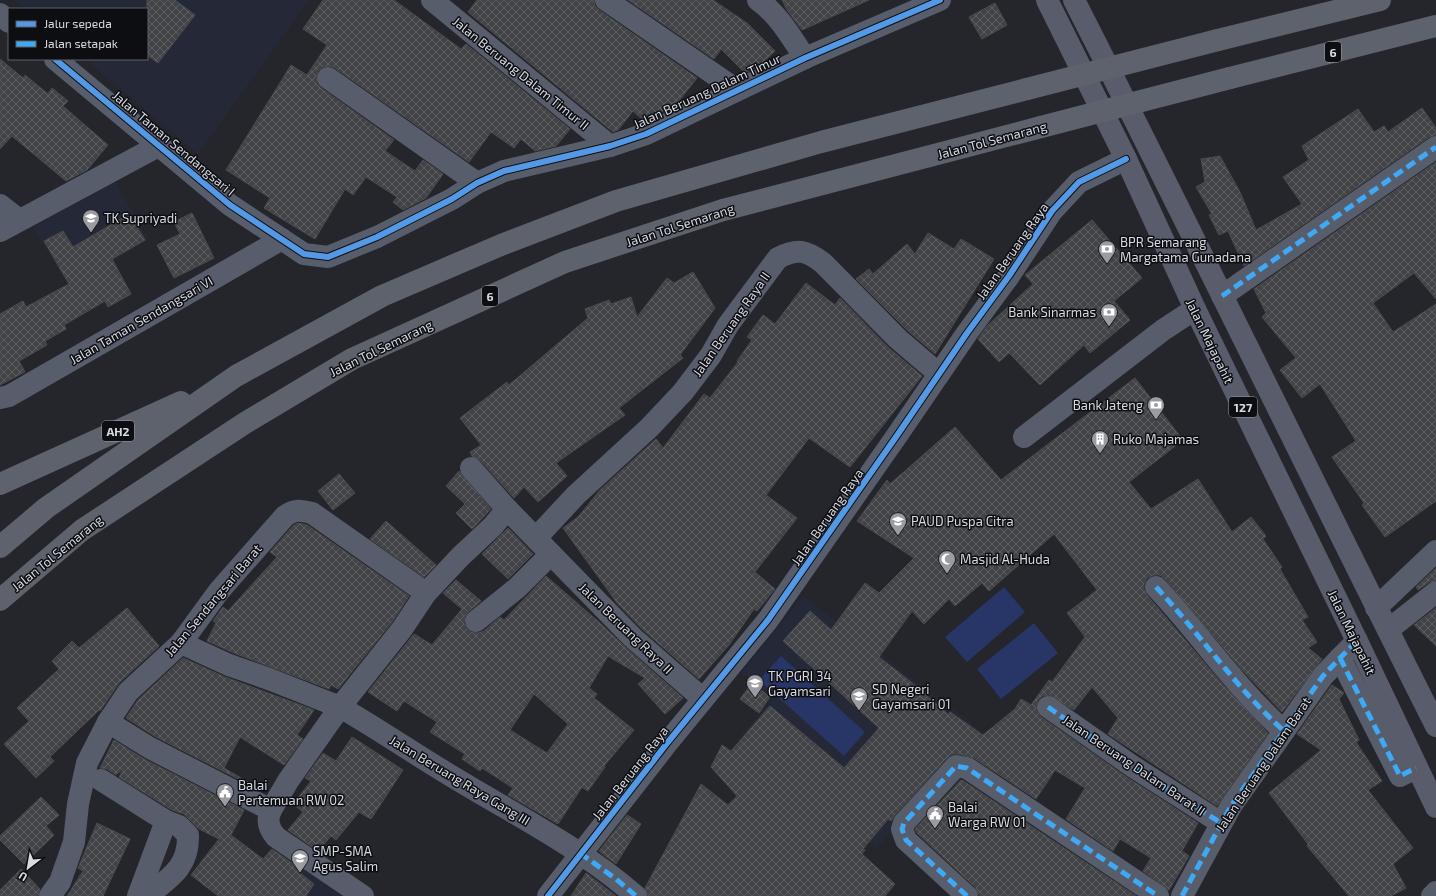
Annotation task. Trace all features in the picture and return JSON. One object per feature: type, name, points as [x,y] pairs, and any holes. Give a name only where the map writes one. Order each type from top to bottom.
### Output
[{"type":"highway","points":[[0,547],[46,508],[236,376],[382,296],[501,244],[616,201],[821,142],[1380,0]]},
{"type":"highway","name":"Jalan Tol Semarang","points":[[0,600],[82,530],[245,423],[352,359],[573,260],[722,210],[1436,26]]},
{"type":"highway","name":"AH2","points":[[0,484],[236,376]]},
{"type":"main road","name":"Jalan Majapahit","points":[[1047,0],[1126,159],[1195,309],[1357,641],[1416,768],[1436,807]]},
{"type":"main road","name":"127","points":[[1074,0],[1150,149],[1376,608],[1436,726]]},
{"type":"street","name":"Jalan Beruang Dalam Timur II","points":[[432,0],[610,146]]},
{"type":"street","points":[[606,0],[737,90]]},
{"type":"street","points":[[758,0],[766,6],[784,26],[804,58]]},
{"type":"street","name":"Jalan Beruang Dalam Timur","points":[[478,183],[504,171],[610,146],[646,134],[804,58],[940,0]]},
{"type":"street","points":[[0,14],[8,21]]},
{"type":"street","name":"Jalan Taman Sendangsari I","points":[[56,60],[160,145],[230,205],[304,254],[328,257],[377,237],[413,220],[478,183]]},
{"type":"street","points":[[328,78],[478,183]]},
{"type":"street","points":[[0,231],[160,145]]},
{"type":"street","points":[[1222,296],[1436,147]]},
{"type":"street","name":"Jalan Beruang Raya","points":[[548,896],[580,853],[768,620],[1009,276],[1052,211],[1079,182],[1126,159]]},
{"type":"street","points":[[0,205],[19,220]]},
{"type":"street","name":"Jalan Taman Sendangsari VI","points":[[0,398],[9,396],[282,239]]},
{"type":"street","name":"Jalan Beruang Raya II","points":[[536,538],[576,495],[648,428],[683,392],[711,355],[728,325],[778,258],[789,252],[801,251],[812,255],[823,263],[898,339],[939,374]]},
{"type":"street","points":[[1024,437],[1163,330],[1195,309]]},
{"type":"street","name":"Jalan Beruang Raya II","points":[[471,468],[507,508],[633,638],[703,699]]},
{"type":"street","points":[[363,896],[276,837],[270,830],[268,822],[271,810],[288,781],[340,707],[402,629],[426,593],[461,556],[493,526],[507,508]]},
{"type":"street","name":"Jalan Sendangsari Barat","points":[[50,896],[60,882],[74,842],[78,804],[87,763],[108,722],[128,692],[180,643],[219,591],[285,516],[293,510],[299,510],[312,513],[325,520],[426,593]]},
{"type":"street","points":[[1376,608],[1436,551]]},
{"type":"street","points":[[476,621],[517,588],[551,554]]},
{"type":"street","points":[[1156,586],[1258,708],[1284,731]]},
{"type":"street","points":[[1388,630],[1436,592]]},
{"type":"street","name":"Jalan Beruang Dalam Barat","points":[[1182,896],[1220,823],[1323,676],[1357,641]]},
{"type":"street","name":"Jalan Beruang Raya Gang III","points":[[180,643],[229,665],[340,707],[460,781],[551,833],[616,879],[636,896]]},
{"type":"street","name":"Jalan Majapahit","points":[[1340,658],[1400,776],[1416,768]]},
{"type":"street","name":"Jalan Beruang Dalam Barat II","points":[[1048,707],[1126,762],[1220,823]]},
{"type":"street","points":[[108,722],[150,748],[271,810]]},
{"type":"street","points":[[967,896],[906,840],[902,829],[904,824],[950,770],[956,766],[962,766],[1158,896]]},
{"type":"street","points":[[101,780],[166,821],[179,826],[188,834],[188,849],[182,865],[165,883],[147,896]]},
{"type":"street","points":[[138,896],[166,821]]},
{"type":"street","points":[[1432,896],[1436,892]]},
{"type":"shaded area","points":[[15,0],[309,0],[198,154],[86,60],[148,60],[148,8],[25,8]]},
{"type":"shaded area","name":"TK Supriyadi","points":[[113,179],[149,240],[69,287],[33,227]]},
{"type":"shaded area","points":[[1004,587],[1025,612],[967,662],[945,637]]},
{"type":"shaded area","name":"SD Negeri Gayamsari 01","points":[[803,596],[973,724],[877,849],[741,735],[773,698],[741,673]]},
{"type":"shaded area","points":[[1034,623],[1058,653],[1001,699],[977,669]]},
{"type":"shaded area","points":[[781,656],[865,732],[844,756],[759,680]]},
{"type":"shaded area","name":"SMP-SMA Agus Salim","points":[[293,851],[356,896],[260,896]]},
{"type":"building","points":[[147,0],[175,0],[195,15],[158,63],[148,56]]},
{"type":"building","points":[[323,0],[394,0],[461,49],[466,44],[570,129],[556,146],[535,151],[521,139],[514,148],[491,132],[469,162],[335,68],[330,66],[323,67],[318,71],[316,77],[317,84],[394,140],[385,151],[415,171],[423,160],[443,174],[426,198],[403,210],[393,202],[397,197],[366,177],[353,195],[345,189],[315,239],[264,208],[270,198],[226,170],[291,65],[307,75],[327,45],[303,29]]},
{"type":"building","points":[[477,0],[594,0],[595,6],[599,10],[697,78],[675,106],[668,110],[666,108],[662,112],[644,121],[633,111],[618,130],[613,132],[468,12]]},
{"type":"building","points":[[628,0],[713,0],[747,23],[775,51],[760,65],[745,73],[721,49],[714,59]]},
{"type":"building","points":[[782,0],[869,0],[802,30],[787,10]]},
{"type":"building","points":[[995,3],[1007,25],[982,39],[969,17]]},
{"type":"building","points":[[0,59],[23,78],[25,75],[48,94],[52,88],[68,101],[63,106],[108,145],[87,170],[66,181],[12,136],[0,149]]},
{"type":"building","points":[[1422,108],[1436,128],[1436,135],[1429,137],[1244,266],[1228,231],[1219,235],[1209,215],[1212,214],[1196,187],[1205,182],[1201,159],[1220,156],[1240,192],[1256,230],[1302,204],[1283,177],[1309,160],[1302,146],[1358,109],[1374,132],[1384,126],[1388,132]]},
{"type":"building","points":[[1436,162],[1436,299],[1414,273],[1373,303],[1393,332],[1436,304],[1436,501],[1385,537],[1362,505],[1364,503],[1332,457],[1356,441],[1320,384],[1302,398],[1280,370],[1296,358],[1262,317],[1266,313],[1254,289]]},
{"type":"building","points":[[192,213],[214,258],[174,278],[157,245],[180,234],[174,222]]},
{"type":"building","points":[[129,214],[145,240],[112,259],[131,294],[108,307],[105,301],[64,325],[66,329],[45,341],[47,345],[19,361],[25,372],[0,385],[0,314],[23,301],[26,307],[69,284],[44,241],[63,231],[73,247]]},
{"type":"building","points":[[1092,220],[1142,278],[1114,301],[1130,320],[1090,353],[1084,345],[1040,385],[1009,353],[999,362],[978,339],[987,326],[1033,284],[1025,275]]},
{"type":"building","points":[[928,233],[954,249],[961,239],[994,259],[935,354],[907,330],[856,279],[869,269],[873,274],[907,244],[915,254]]},
{"type":"building","points":[[693,272],[715,308],[680,355],[683,358],[619,408],[625,415],[556,463],[567,476],[538,502],[524,487],[514,498],[480,460],[472,456],[470,452],[481,445],[460,418],[507,382],[509,385],[588,318],[585,309],[609,300],[611,304],[631,297],[637,317],[667,278],[674,283]]},
{"type":"building","points":[[806,283],[835,305],[840,298],[889,348],[922,376],[850,467],[809,438],[766,495],[797,518],[755,572],[775,589],[757,611],[754,609],[729,645],[699,679],[642,629],[617,603],[563,528],[578,517],[600,490],[656,439],[663,448],[704,394],[710,398],[738,362],[737,361],[752,340],[747,337],[763,315],[775,324]]},
{"type":"building","points":[[1135,378],[1183,440],[1129,482],[1151,509],[1198,479],[1232,532],[1251,517],[1266,536],[1263,539],[1282,567],[1280,569],[1308,617],[1302,620],[1317,642],[1308,648],[1322,659],[1282,712],[1243,671],[1165,579],[1160,575],[1154,575],[1147,578],[1144,584],[1144,589],[1147,595],[1225,687],[1268,733],[1217,806],[1108,734],[1118,718],[1092,687],[1074,710],[1049,695],[1042,696],[1038,700],[1036,706],[1037,712],[1041,717],[1125,776],[1198,823],[1182,851],[1189,856],[1169,890],[1143,871],[1151,858],[1120,839],[1113,851],[1066,819],[1085,788],[1055,770],[1036,799],[974,758],[952,754],[891,821],[888,819],[863,849],[865,850],[862,854],[895,884],[885,896],[648,896],[645,888],[701,784],[728,805],[737,796],[711,767],[722,745],[731,751],[770,706],[844,768],[879,728],[783,641],[810,611],[831,630],[865,583],[879,593],[914,558],[857,521],[887,480],[890,484],[955,427],[1001,480]],"holes":[[[1054,534],[1097,590],[1067,613],[1085,637],[1052,682],[1049,680],[1031,705],[1021,699],[1015,709],[983,735],[950,712],[949,715],[879,657],[912,611],[924,624],[949,599],[955,606],[982,583],[989,591]]]},
{"type":"building","points":[[459,471],[491,509],[472,529],[456,513],[465,504],[446,486]]},
{"type":"building","points":[[339,474],[355,493],[333,510],[318,491]]},
{"type":"building","points":[[386,521],[436,565],[424,577],[370,539]]},
{"type":"building","points":[[298,523],[307,525],[409,596],[392,622],[338,689],[331,685],[329,689],[234,653],[207,641],[216,623],[213,621],[223,607],[228,611],[277,557],[270,552],[293,526]]},
{"type":"building","points":[[508,528],[533,554],[508,579],[482,554]]},
{"type":"building","points":[[1436,568],[1436,580],[1429,582],[1418,590],[1416,587]]},
{"type":"building","points":[[546,576],[683,698],[665,714],[638,684],[645,678],[608,656],[589,688],[597,694],[594,698],[634,730],[604,766],[605,767],[588,791],[582,787],[558,824],[508,795],[513,788],[482,768],[480,771],[462,759],[465,754],[430,732],[437,722],[404,701],[397,711],[368,692],[414,634],[432,645],[462,609],[443,593],[456,580],[481,601],[465,616],[464,623],[467,629],[471,632],[478,633],[484,631],[500,617],[504,620]],"holes":[[[534,694],[568,724],[547,753],[510,730]]]},
{"type":"building","points":[[127,608],[159,646],[119,683],[100,711],[99,710],[50,757],[54,761],[36,778],[4,744],[29,721],[17,708],[59,669],[52,661],[72,641],[79,648]]},
{"type":"building","points":[[1436,608],[1436,646],[1414,625]]},
{"type":"building","points":[[183,658],[225,677],[314,710],[297,735],[303,739],[284,765],[240,737],[224,768],[253,785],[252,786],[156,737],[126,718],[138,700]]},
{"type":"building","name":"TK PGRI 34 Gayamsari","points":[[752,683],[770,697],[759,713],[740,699]]},
{"type":"building","points":[[1332,685],[1344,693],[1339,699],[1359,740],[1356,742],[1382,781],[1368,790],[1413,848],[1393,864],[1406,888],[1391,896],[1349,896],[1307,846],[1308,844],[1269,793],[1321,750],[1297,734]]},
{"type":"building","points":[[352,737],[403,770],[371,819],[359,812],[336,840],[331,836],[318,851],[288,830],[303,812],[293,804],[311,781],[305,778],[323,753],[336,761]]},
{"type":"building","points":[[114,740],[144,759],[244,810],[231,835],[263,859],[272,849],[302,870],[300,873],[314,884],[306,896],[218,896],[191,875],[219,839],[199,829],[184,814],[172,810],[119,777],[124,768],[116,775],[107,769],[100,768]]},
{"type":"building","points":[[961,780],[1136,896],[980,896],[975,887],[917,833],[915,829]]},
{"type":"building","points":[[41,797],[59,815],[46,826],[54,835],[24,864],[0,840],[0,836]]},
{"type":"building","points":[[627,815],[641,824],[616,864],[599,851]]},
{"type":"building","points":[[97,823],[130,839],[103,896],[67,896],[83,871],[78,868]]},
{"type":"building","points":[[21,869],[40,889],[38,896],[0,896],[0,890]]},
{"type":"building","points":[[586,873],[607,889],[616,896],[571,896]]},
{"type":"marked path","points":[[1222,296],[1436,147]]},
{"type":"marked path","points":[[1156,587],[1234,679],[1284,731]]},
{"type":"marked path","points":[[1182,896],[1231,806],[1323,676],[1357,641]]},
{"type":"marked path","points":[[1340,658],[1400,776],[1416,768]]},
{"type":"marked path","points":[[1048,707],[1132,766],[1221,823]]},
{"type":"marked path","points":[[967,896],[906,840],[902,829],[904,823],[956,766],[967,768],[1158,896]]},
{"type":"marked path","points":[[580,853],[616,879],[636,896]]},
{"type":"cycle path","points":[[56,60],[230,205],[304,254],[328,257],[377,237],[452,199],[477,183],[504,171],[610,146],[646,134],[805,58],[940,0]]},
{"type":"cycle path","points":[[548,896],[668,742],[768,620],[967,333],[1009,276],[1052,211],[1079,182],[1126,159]]},
{"type":"place","name":"TK Supriyadi","points":[[91,233]]},
{"type":"place","name":"BPR Semarang Margatama Gunadana","points":[[1107,264]]},
{"type":"place","name":"Bank Sinarmas","points":[[1109,327]]},
{"type":"place","name":"Bank Jateng","points":[[1156,420]]},
{"type":"place","name":"Ruko Majamas","points":[[1100,454]]},
{"type":"place","name":"PAUD Puspa Citra","points":[[898,536]]},
{"type":"place","name":"Masjid Al-Huda","points":[[947,574]]},
{"type":"place","name":"TK PGRI 34 Gayamsari","points":[[755,698]]},
{"type":"place","name":"SD Negeri Gayamsari 01","points":[[859,711]]},
{"type":"place","name":"Balai Pertemuan RW 02","points":[[225,807]]},
{"type":"place","name":"Balai Warga RW 01","points":[[935,829]]},
{"type":"place","name":"SMP-SMA Agus Salim","points":[[300,873]]}]
